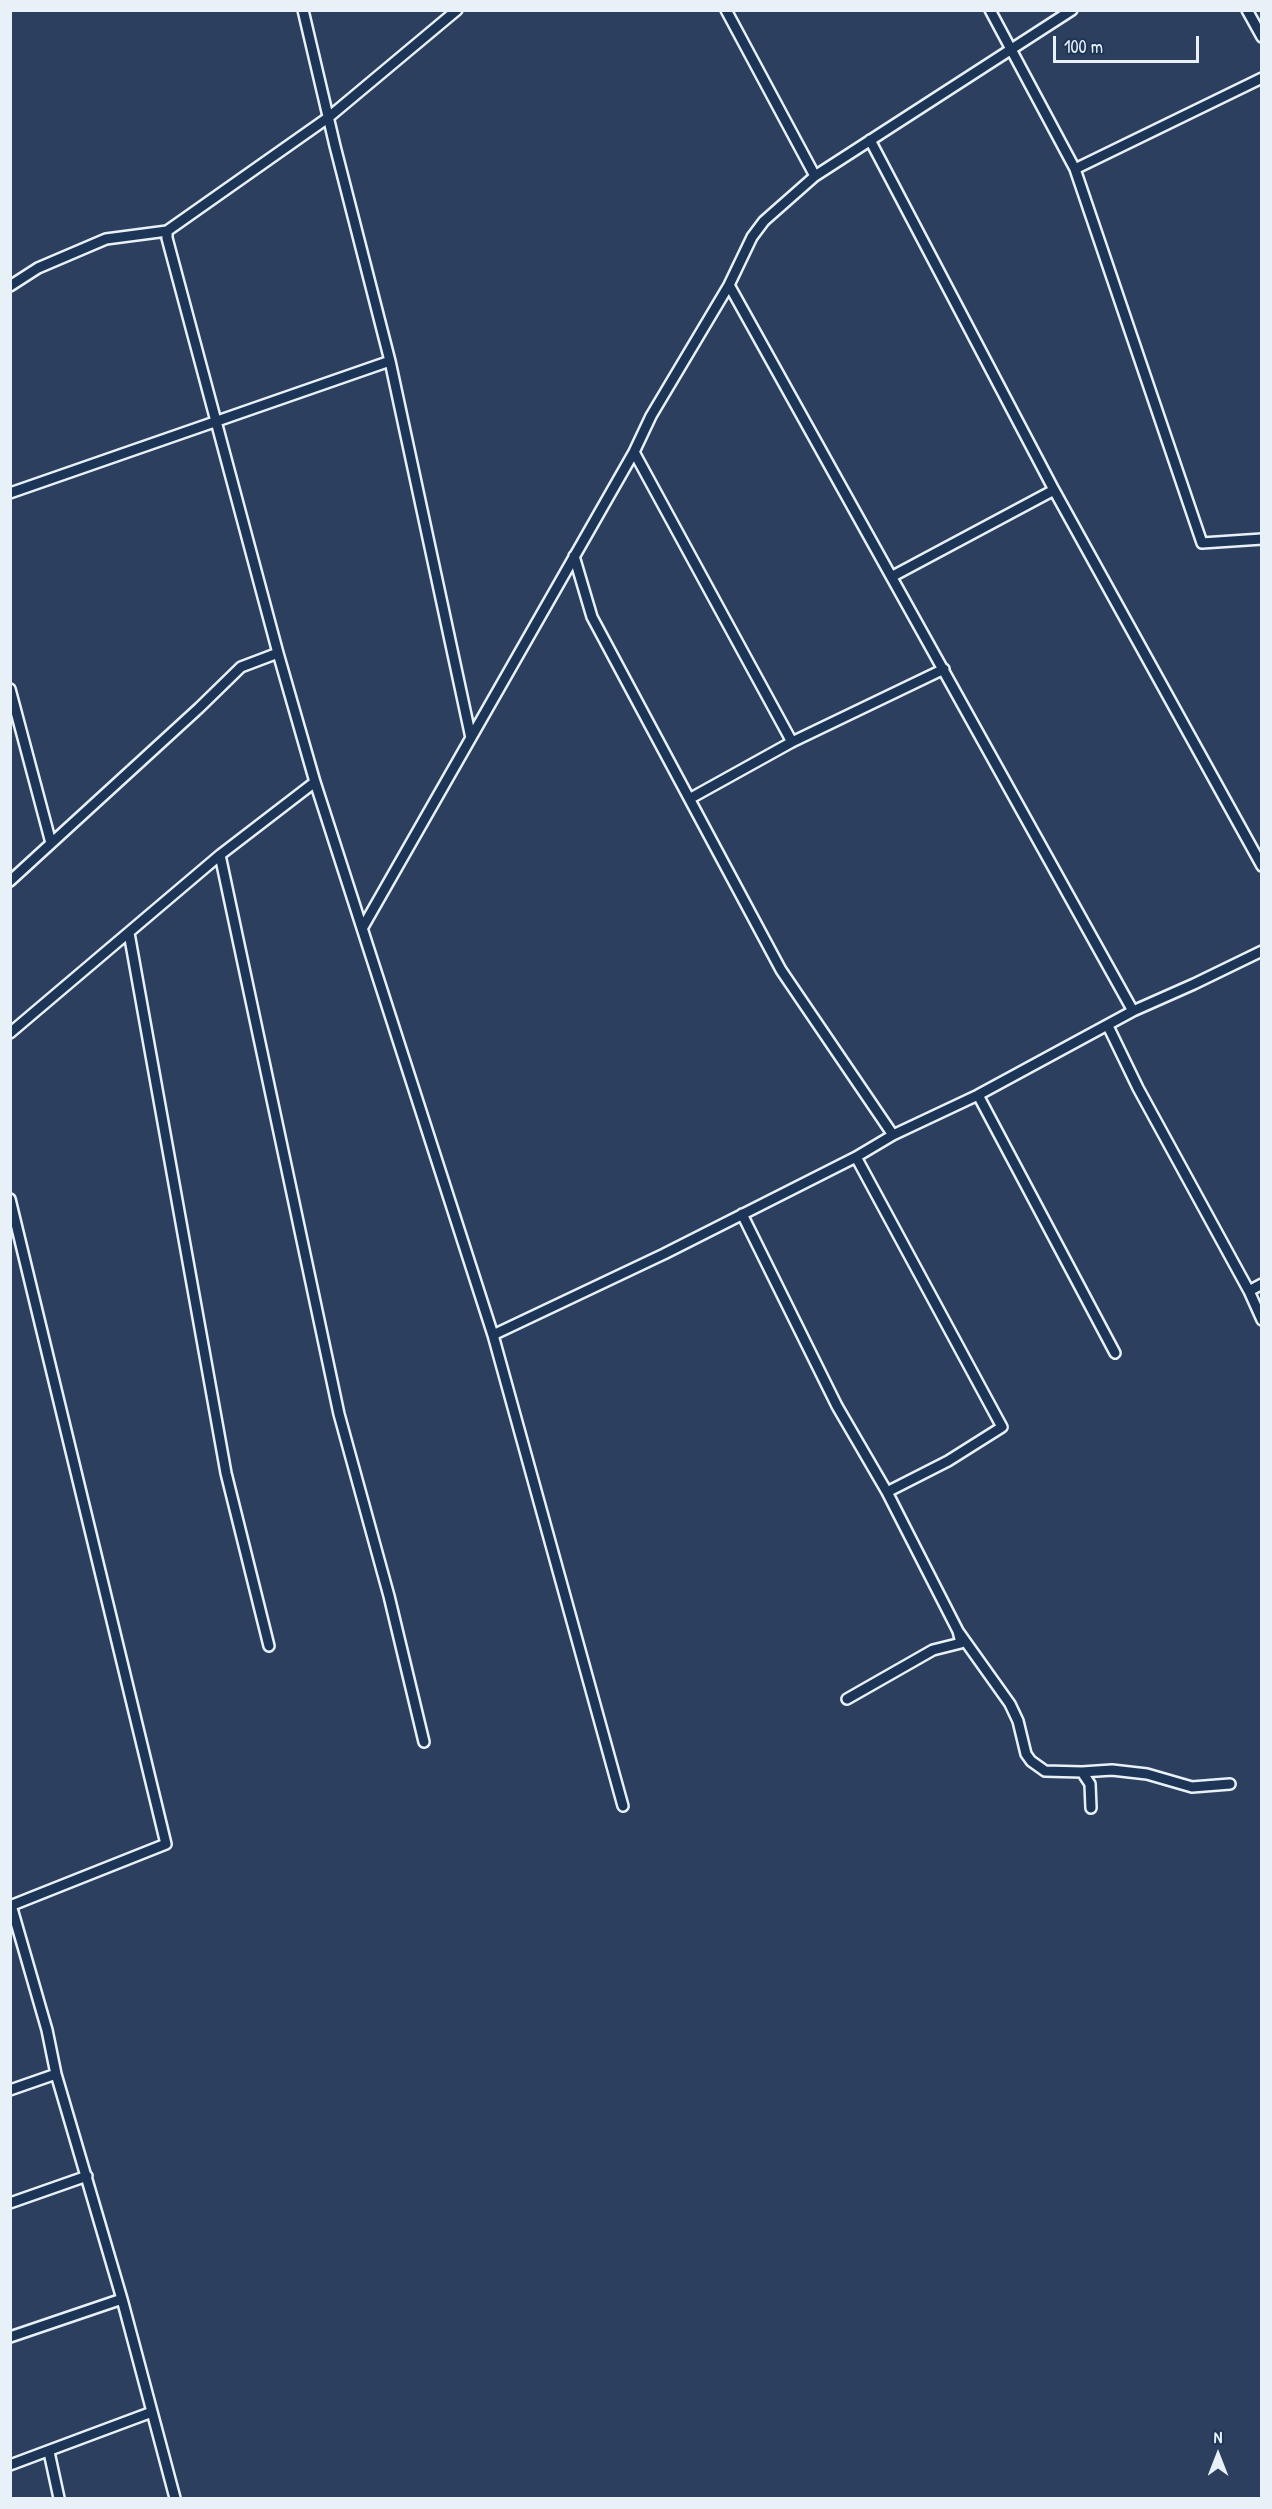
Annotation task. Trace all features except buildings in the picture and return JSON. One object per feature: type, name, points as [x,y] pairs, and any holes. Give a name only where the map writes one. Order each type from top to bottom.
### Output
[{"type":"street","points":[[303,10],[390,362],[471,738]]},
{"type":"street","points":[[10,286],[38,268],[105,239],[167,231],[329,117],[457,10]]},
{"type":"street","points":[[726,10],[815,176]]},
{"type":"street","points":[[990,10],[1075,169],[1202,543],[1262,539]]},
{"type":"street","points":[[363,927],[634,452],[651,416],[729,285],[752,237],[764,221],[815,176],[1072,10]]},
{"type":"street","points":[[1247,10],[1262,37]]},
{"type":"street","points":[[1075,169],[1262,78]]},
{"type":"street","points":[[870,140],[1054,490],[1262,866]]},
{"type":"street","points":[[167,231],[174,274],[315,782],[363,927],[401,1056],[493,1335],[623,1806]]},
{"type":"street","points":[[729,285],[1133,1011]]},
{"type":"street","points":[[10,493],[390,362]]},
{"type":"street","points":[[634,452],[792,742]]},
{"type":"street","points":[[892,576],[1054,490]]},
{"type":"street","points":[[574,556],[592,617],[782,970],[892,1135]]},
{"type":"street","points":[[10,881],[200,708],[241,667],[278,653]]},
{"type":"street","points":[[691,798],[792,742],[944,669]]},
{"type":"street","points":[[10,689],[51,843]]},
{"type":"street","points":[[10,1034],[220,855],[315,782]]},
{"type":"street","points":[[220,855],[339,1414],[389,1596],[424,1742]]},
{"type":"street","points":[[129,933],[226,1473],[269,1646]]},
{"type":"street","points":[[493,1335],[664,1254],[856,1157],[892,1135],[978,1095],[1133,1011],[1262,951]]},
{"type":"street","points":[[1108,1026],[1138,1088],[1249,1291],[1262,1320]]},
{"type":"street","points":[[978,1095],[1114,1353]]},
{"type":"street","points":[[856,1157],[1002,1427],[948,1461],[887,1492]]},
{"type":"street","points":[[10,1199],[166,1844],[11,1906],[47,2030],[56,2074],[122,2299],[175,2499]]},
{"type":"street","points":[[742,1214],[837,1406],[887,1492],[958,1631],[1010,1704],[1018,1721],[1026,1754],[1031,1761],[1045,1771],[1112,1770],[1147,1773],[1192,1787],[1230,1784]]},
{"type":"street","points":[[1249,1291],[1262,1284]]},
{"type":"street","points":[[847,1699],[933,1650],[961,1643],[958,1631]]},
{"type":"street","points":[[1082,1772],[1090,1784],[1091,1808]]},
{"type":"street","points":[[10,2090],[56,2074]]},
{"type":"street","points":[[10,2203],[87,2176]]},
{"type":"street","points":[[10,2337],[122,2299]]},
{"type":"street","points":[[10,2465],[152,2412]]},
{"type":"street","points":[[49,2452],[59,2499]]}]
